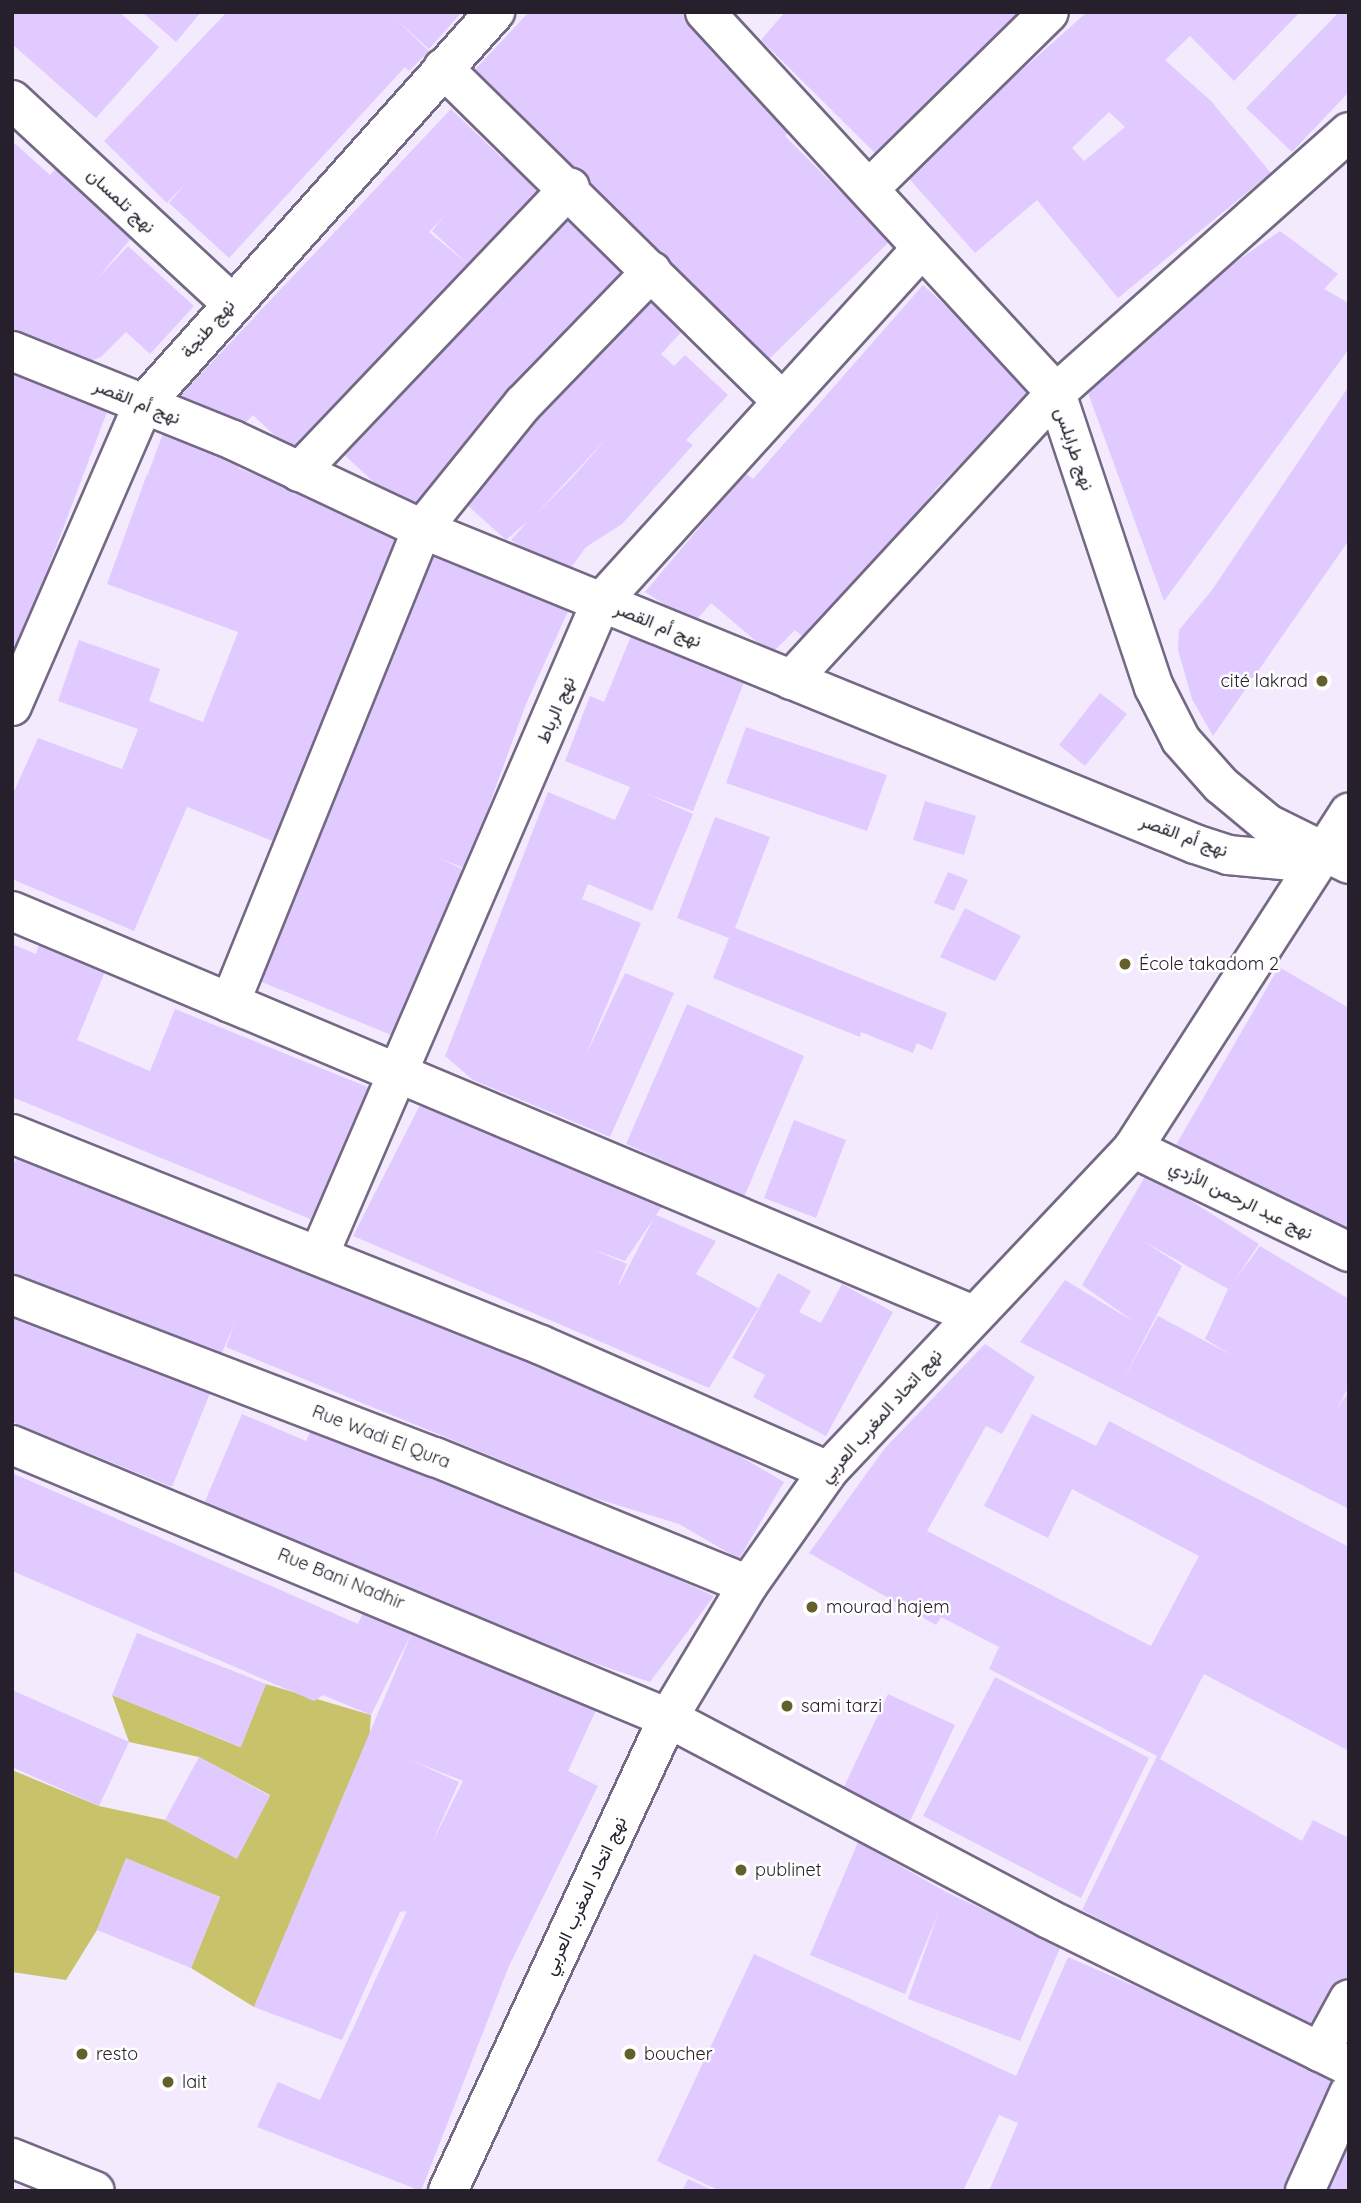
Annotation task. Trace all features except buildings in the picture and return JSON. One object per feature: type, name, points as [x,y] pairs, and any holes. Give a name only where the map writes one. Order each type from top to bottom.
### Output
[{"type":"street","name":"نهج طنجة","points":[[12,706],[143,405],[230,303],[495,12]]},
{"type":"street","name":"نهج طرابلس","points":[[705,12],[1056,393],[1154,687],[1181,740],[1221,785],[1268,824],[1329,858]]},
{"type":"street","points":[[869,189],[1049,12]]},
{"type":"street","points":[[443,68],[569,187],[780,399]]},
{"type":"street","name":"نهج تلمسان","points":[[12,100],[230,303]]},
{"type":"street","points":[[791,680],[1056,393],[1349,132]]},
{"type":"street","points":[[299,472],[569,187]]},
{"type":"street","name":"نهج الرباط","points":[[319,1255],[395,1072],[503,835],[601,602],[780,399],[922,248]]},
{"type":"street","points":[[230,1003],[422,529],[523,404],[652,271]]},
{"type":"street","name":"نهج أم القصر","points":[[12,351],[299,472],[422,529],[1195,844],[1228,855],[1329,858]]},
{"type":"street","name":"نهج اتحاد المغرب العربي","points":[[449,2191],[668,1717],[748,1585],[828,1471],[1133,1148],[1329,858],[1349,813]]},
{"type":"street","points":[[12,911],[973,1315]]},
{"type":"street","points":[[12,1135],[319,1255],[828,1471]]},
{"type":"street","name":"نهج عبد الرحمن الأزدي","points":[[1133,1148],[1349,1252]]},
{"type":"street","name":"Rue Wadi El Qura","points":[[12,1295],[435,1457],[748,1585]]},
{"type":"street","name":"Rue Bani Nadhir","points":[[12,1445],[668,1717],[1035,1912],[1335,2059]]},
{"type":"street","points":[[1335,2059],[1349,1999]]},
{"type":"street","points":[[1305,2191],[1349,2093]]},
{"type":"street","points":[[12,2158],[95,2191]]},
{"type":"shaded area","points":[[266,1684],[371,1715],[369,1743],[254,2007],[191,1968],[220,1897],[126,1859],[97,1930],[66,1980],[12,1972],[12,1770],[99,1806],[165,1820],[236,1858],[270,1795],[199,1757],[129,1742],[112,1695],[240,1747]]},
{"type":"place","name":"cité lakrad","points":[[1322,681]]},
{"type":"place","name":"École takadom 2","points":[[1125,964]]},
{"type":"place","name":"mourad hajem","points":[[812,1607]]},
{"type":"place","name":"sami tarzi","points":[[787,1706]]},
{"type":"place","name":"publinet","points":[[741,1870]]},
{"type":"place","name":"resto","points":[[82,2054]]},
{"type":"place","name":"boucher","points":[[630,2054]]},
{"type":"place","name":"lait","points":[[168,2082]]}]
